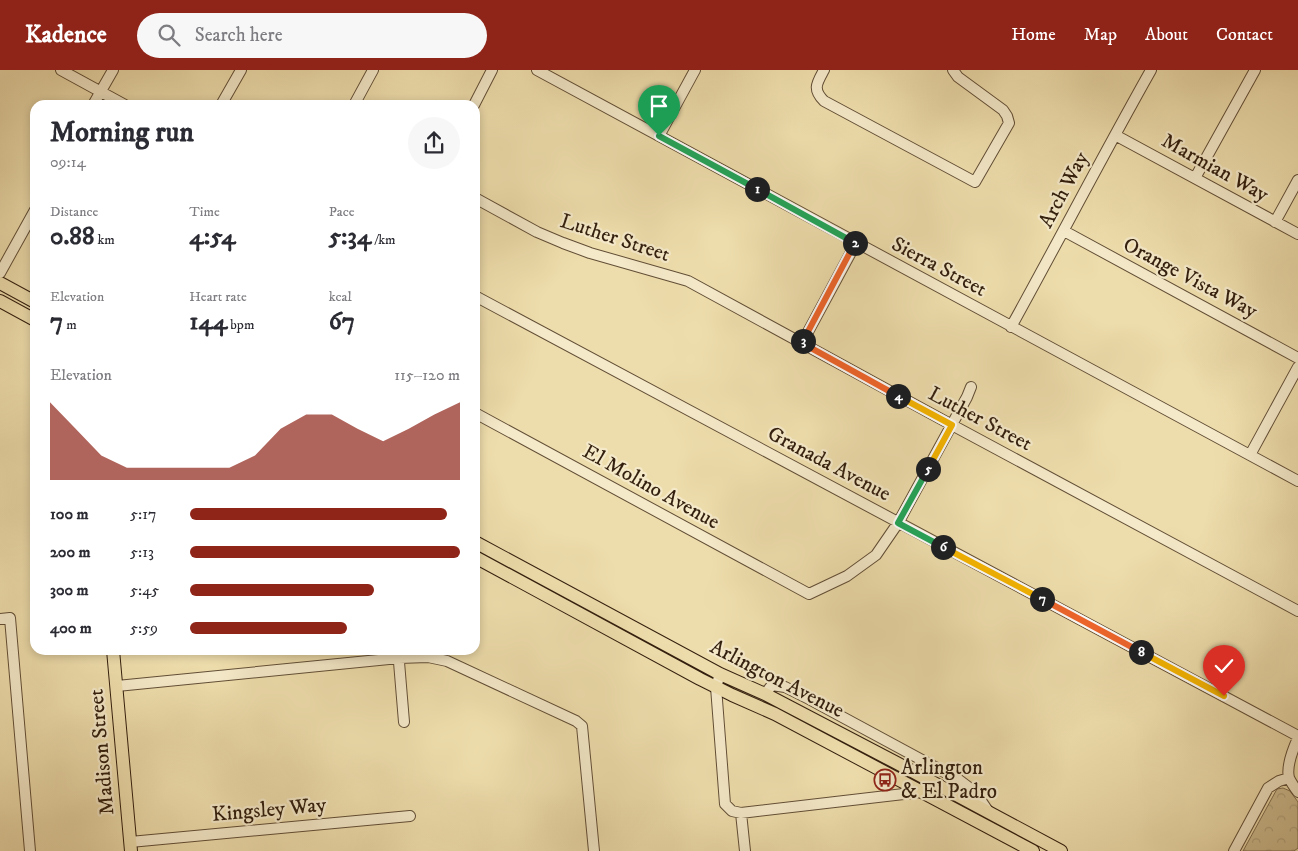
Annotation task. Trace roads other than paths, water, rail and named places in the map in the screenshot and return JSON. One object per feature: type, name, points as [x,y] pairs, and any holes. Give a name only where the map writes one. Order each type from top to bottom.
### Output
[{"type":"main road","points":[[0,284],[30,299]]},
{"type":"main road","points":[[0,301],[30,317]]},
{"type":"main road","name":"Arlington Avenue","points":[[480,545],[720,674],[765,694],[1061,851]]},
{"type":"main road","name":"Arlington Avenue","points":[[480,560],[716,687],[776,714],[1033,851]]},
{"type":"main road","name":"Madison Street","points":[[114,655],[131,846]]},
{"type":"street","points":[[61,70],[115,100]]},
{"type":"street","points":[[96,100],[112,70]]},
{"type":"street","points":[[224,100],[241,70]]},
{"type":"street","points":[[357,100],[373,70]]},
{"type":"street","points":[[477,100],[492,70]]},
{"type":"street","name":"Sierra Street","points":[[537,70],[1298,481]]},
{"type":"street","points":[[659,136],[696,70]]},
{"type":"street","points":[[824,70],[816,90],[824,101],[974,182],[1009,123],[1007,116],[1002,110],[958,77],[953,70]]},
{"type":"street","name":"Arch Way","points":[[1011,327],[1151,70]]},
{"type":"street","points":[[1195,178],[1255,70]]},
{"type":"street","name":"Marmian Way","points":[[1115,135],[1298,234]]},
{"type":"street","points":[[1275,222],[1298,180]]},
{"type":"street","name":"Luther Street","points":[[480,201],[537,232],[564,243],[590,253],[688,281],[1298,611]]},
{"type":"street","points":[[0,273],[30,219]]},
{"type":"street","name":"Orange Vista Way","points":[[1064,231],[1298,358]]},
{"type":"street","points":[[802,343],[856,243]]},
{"type":"street","name":"Granada Avenue","points":[[480,299],[1298,737]]},
{"type":"street","points":[[1250,455],[1298,368]]},
{"type":"street","points":[[898,523],[971,387]]},
{"type":"street","name":"El Molino Avenue","points":[[480,416],[809,594],[847,576],[876,555],[898,523]]},
{"type":"street","points":[[5,618],[30,851]]},
{"type":"street","points":[[117,686],[390,655]]},
{"type":"street","points":[[399,655],[404,722]]},
{"type":"street","points":[[414,655],[428,656],[447,661],[576,721],[582,726],[594,851]]},
{"type":"street","points":[[720,674],[716,687],[725,804],[732,811],[742,813],[921,792]]},
{"type":"street","points":[[765,694],[772,685],[785,687],[959,780],[975,792],[989,812]]},
{"type":"street","points":[[1298,737],[1292,752],[1289,778],[1298,792]]},
{"type":"street","points":[[895,762],[902,749]]},
{"type":"street","points":[[1234,851],[1268,788],[1279,781],[1289,778]]},
{"type":"street","points":[[742,813],[745,851]]},
{"type":"street","name":"Kingsley Way","points":[[131,846],[410,816]]},
{"type":"place","name":"Arlington & El Padro","points":[[885,780]]}]
